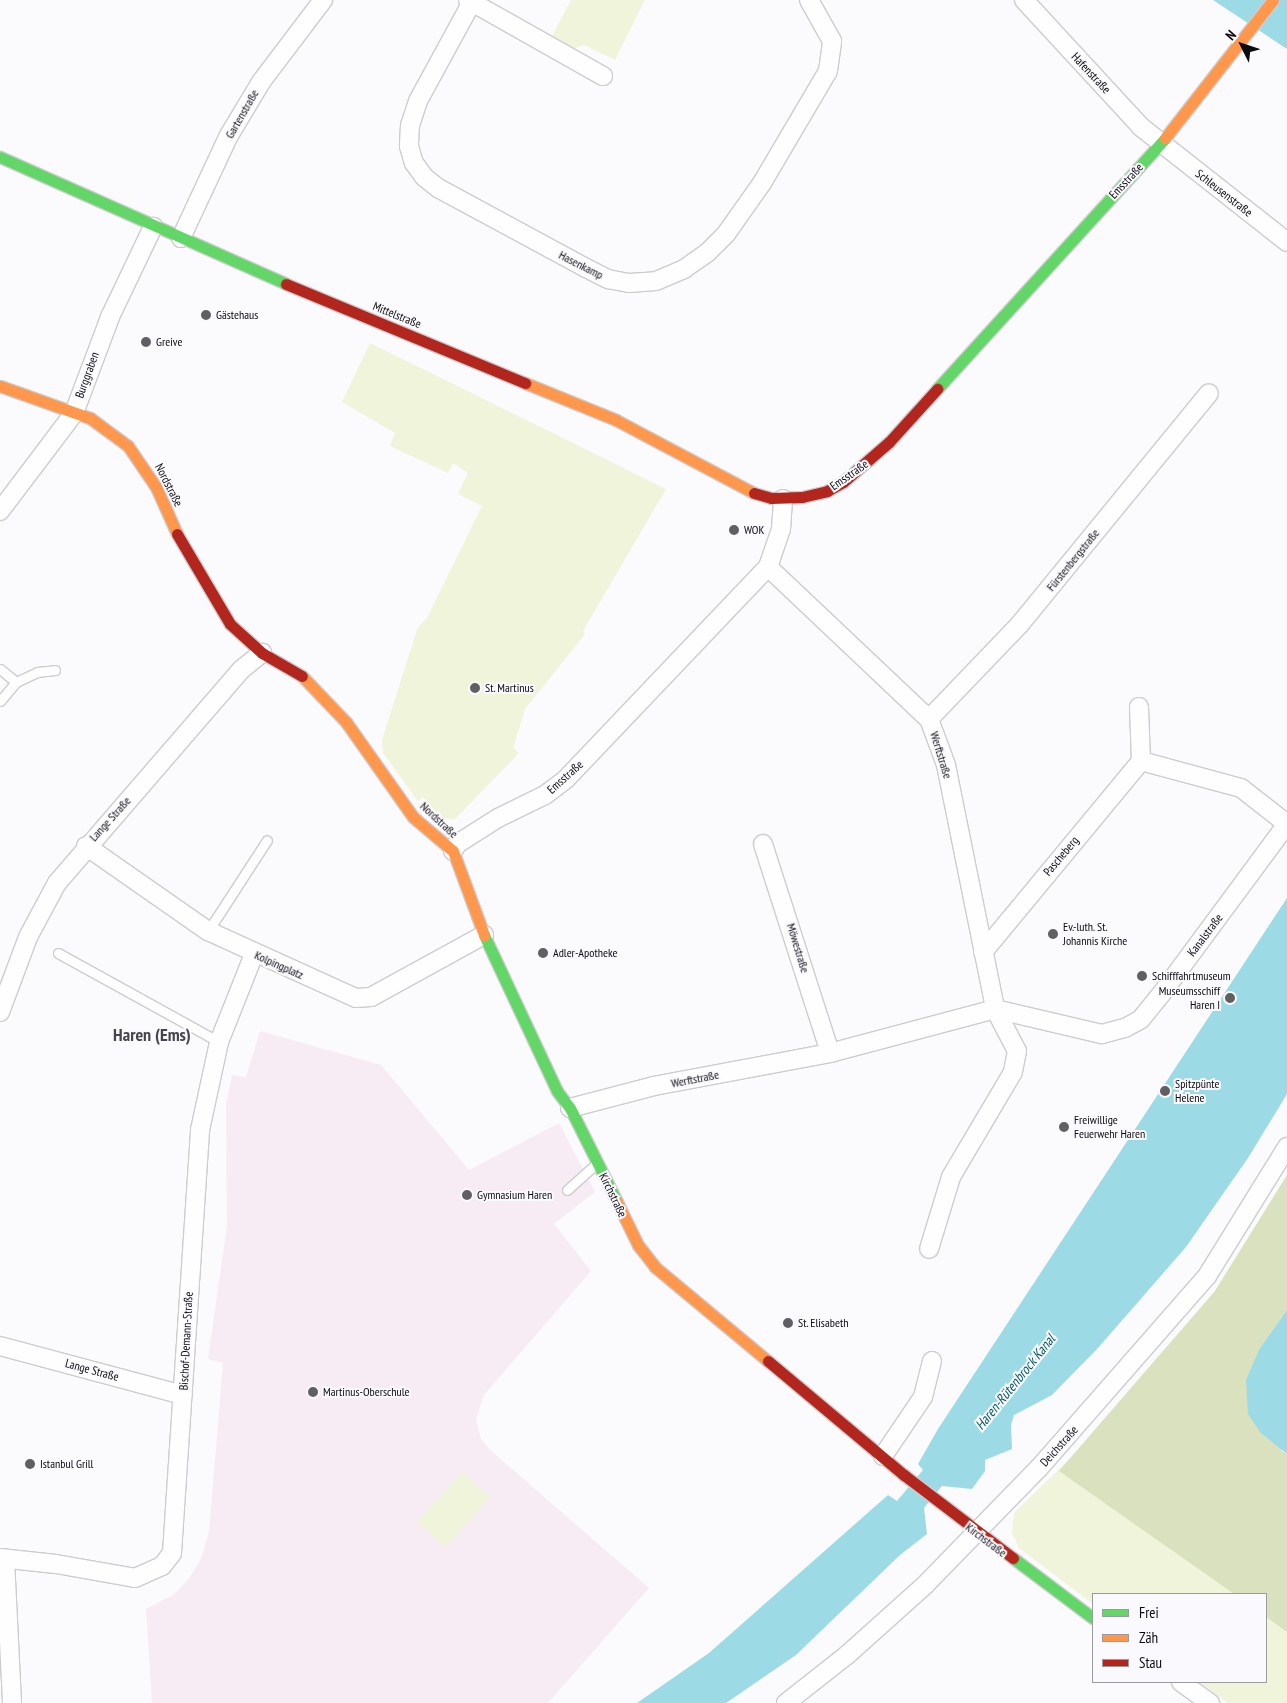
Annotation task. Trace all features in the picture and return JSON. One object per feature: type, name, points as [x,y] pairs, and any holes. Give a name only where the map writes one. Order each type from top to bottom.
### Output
[{"type":"street","name":"Gartenstraße","points":[[180,238],[228,137],[261,82],[322,0]]},
{"type":"street","name":"Hasenkamp","points":[[603,76],[471,1],[418,101],[410,125],[409,146],[414,163],[424,177],[438,188],[608,278],[629,283],[656,281],[684,270],[708,252],[726,234],[794,133],[828,71],[832,41],[818,11],[809,0]]},
{"type":"street","name":"Hafenstraße","points":[[1024,0],[1140,127],[1160,144]]},
{"type":"street","name":"Emsstraße","points":[[453,852],[457,844],[498,818],[545,796],[566,779],[768,568],[781,529],[783,499],[826,491],[865,466],[1160,144],[1273,0]]},
{"type":"street","name":"Schleusenstraße","points":[[1160,144],[1287,242]]},
{"type":"street","name":"Mittelstraße","points":[[0,157],[153,227],[616,420],[745,490],[783,499]]},
{"type":"street","name":"Burggraben","points":[[0,511],[74,413],[110,317],[153,227]]},
{"type":"street","name":"Nordstraße","points":[[0,386],[74,413],[111,432],[142,463],[206,588],[230,624],[262,653],[295,670],[317,688],[346,722],[413,817],[453,852]]},
{"type":"street","name":"Fürstenbergstraße","points":[[929,719],[1020,624],[1209,393]]},
{"type":"street","name":"Werftstraße","points":[[768,568],[929,719],[946,764],[995,1009],[1017,1051],[1013,1072],[951,1177],[928,1249]]},
{"type":"street","name":"Lange Straße","points":[[0,1012],[5,991],[43,906],[86,846],[242,669],[262,653]]},
{"type":"street","points":[[1139,707],[1141,762],[1240,788],[1287,824]]},
{"type":"street","name":"Pascheberg","points":[[983,952],[1141,762]]},
{"type":"street","name":"Kanalstraße","points":[[995,1009],[1102,1034],[1125,1028],[1141,1019],[1287,824]]},
{"type":"street","name":"Möwestraße","points":[[763,844],[830,1053]]},
{"type":"street","name":"Kolpingplatz","points":[[86,846],[208,931],[254,954],[356,998],[370,996],[484,935]]},
{"type":"street","name":"Kirchstraße","points":[[453,852],[484,935],[557,1091],[570,1108],[638,1246],[655,1267],[884,1456],[932,1498],[1092,1617]]},
{"type":"street","name":"Bischof-Demann-Straße","points":[[2,1558],[56,1564],[135,1578],[162,1566],[172,1553],[175,1538],[200,1130],[219,1042],[254,954]]},
{"type":"street","name":"Werftstraße","points":[[570,1108],[654,1086],[830,1053],[995,1009]]},
{"type":"street","name":"Deichstraße","points":[[786,1703],[847,1655],[978,1534],[1143,1352],[1207,1276],[1287,1147]]},
{"type":"street","name":"Lange Straße","points":[[0,1346],[183,1395]]},
{"type":"street","points":[[884,1456],[924,1397],[932,1361]]},
{"type":"street","points":[[2,1558],[12,1703]]},
{"type":"street","points":[[1182,1683],[1210,1703]]},
{"type":"lane","points":[[0,669],[16,682]]},
{"type":"lane","points":[[0,700],[16,682],[37,672],[55,670]]},
{"type":"lane","points":[[208,931],[266,840]]},
{"type":"lane","points":[[58,953],[219,1042]]},
{"type":"lane","points":[[567,1190],[597,1163]]},
{"type":"shaded area","points":[[260,1031],[381,1065],[469,1170],[559,1123],[595,1192],[554,1224],[591,1271],[484,1395],[476,1420],[481,1439],[489,1449],[649,1588],[548,1703],[152,1703],[146,1609],[173,1595],[188,1580],[201,1559],[209,1532],[223,1363],[208,1359],[227,1226],[226,1106],[232,1075],[246,1077]]},
{"type":"green space","points":[[571,0],[645,0],[615,60],[584,45],[573,49],[552,36]]},
{"type":"green space","points":[[370,343],[666,489],[583,631],[585,634],[525,709],[513,748],[519,753],[454,820],[439,816],[423,797],[418,801],[383,753],[382,740],[418,627],[427,618],[482,506],[458,494],[468,473],[453,463],[448,473],[390,446],[395,433],[342,402]]},
{"type":"green space","points":[[1287,1175],[1287,1310],[1260,1348],[1248,1414],[1171,1550],[1233,1593],[1092,1593],[1092,1603],[1019,1548],[1012,1533],[1014,1513],[1086,1443],[1215,1291]]},
{"type":"green space","points":[[1287,1175],[1287,1310],[1260,1348],[1282,1451],[1287,1454],[1287,1632],[1267,1618],[1267,1593],[1233,1593],[1059,1471],[1215,1291]]},
{"type":"green space","points":[[462,1472],[490,1497],[445,1547],[417,1522]]},
{"type":"green space","points":[[1267,1618],[1287,1632],[1287,1703],[1228,1703],[1201,1683],[1267,1683]]},
{"type":"water","points":[[1213,0],[1287,0],[1287,49]]},
{"type":"water","name":"Haren-Rütenbrock Kanal","points":[[1287,898],[1287,1094],[1248,1158],[1186,1247],[1098,1348],[1052,1395],[1014,1415],[1011,1425],[1012,1449],[985,1460],[985,1471],[972,1489],[942,1486],[924,1508],[927,1534],[900,1555],[796,1655],[726,1703],[637,1703],[709,1653],[888,1495],[897,1501],[923,1470],[918,1464],[938,1429]]},
{"type":"water","points":[[1287,1310],[1287,1454],[1260,1432],[1248,1414],[1246,1380],[1260,1348]]},
{"type":"traffic: fast","points":[[937,389],[1165,138]]},
{"type":"traffic: fast","points":[[0,157],[286,284]]},
{"type":"traffic: fast","points":[[484,935],[557,1091],[570,1108],[617,1202]]},
{"type":"traffic: fast","points":[[1013,1558],[1092,1617]]},
{"type":"traffic: slow","points":[[1165,138],[1273,0]]},
{"type":"traffic: slow","points":[[525,383],[616,420],[754,493]]},
{"type":"traffic: slow","points":[[0,386],[90,418],[128,446],[156,487],[177,534]]},
{"type":"traffic: slow","points":[[302,676],[346,722],[413,817],[453,851],[484,935]]},
{"type":"traffic: slow","points":[[617,1202],[638,1245],[655,1267],[768,1361]]},
{"type":"traffic: jam","points":[[286,284],[525,383]]},
{"type":"traffic: jam","points":[[754,493],[771,498],[802,497],[827,491],[843,482],[889,442],[937,389]]},
{"type":"traffic: jam","points":[[177,534],[230,624],[262,653],[302,676]]},
{"type":"traffic: jam","points":[[768,1361],[904,1475],[1013,1558]]},
{"type":"place","name":"Gästehaus","points":[[206,315]]},
{"type":"place","name":"Greive","points":[[146,342]]},
{"type":"place","name":"WOK","points":[[734,530]]},
{"type":"place","name":"St. Martinus","points":[[475,688]]},
{"type":"place","name":"Ev.-luth. St. Johannis Kirche","points":[[1053,934]]},
{"type":"place","name":"Adler-Apotheke","points":[[543,953]]},
{"type":"place","name":"Schifffahrtmuseum","points":[[1142,976]]},
{"type":"place","name":"Museumsschiff Haren I","points":[[1230,998]]},
{"type":"place","name":"Spitzpünte Helene","points":[[1165,1091]]},
{"type":"place","name":"Freiwillige Feuerwehr Haren","points":[[1064,1127]]},
{"type":"place","name":"Gymnasium Haren","points":[[467,1195]]},
{"type":"place","name":"St. Elisabeth","points":[[788,1323]]},
{"type":"place","name":"Martinus-Oberschule","points":[[313,1392]]},
{"type":"place","name":"Istanbul Grill","points":[[30,1464]]},
{"type":"district","name":"Haren (Ems)","points":[[152,1035]]}]
